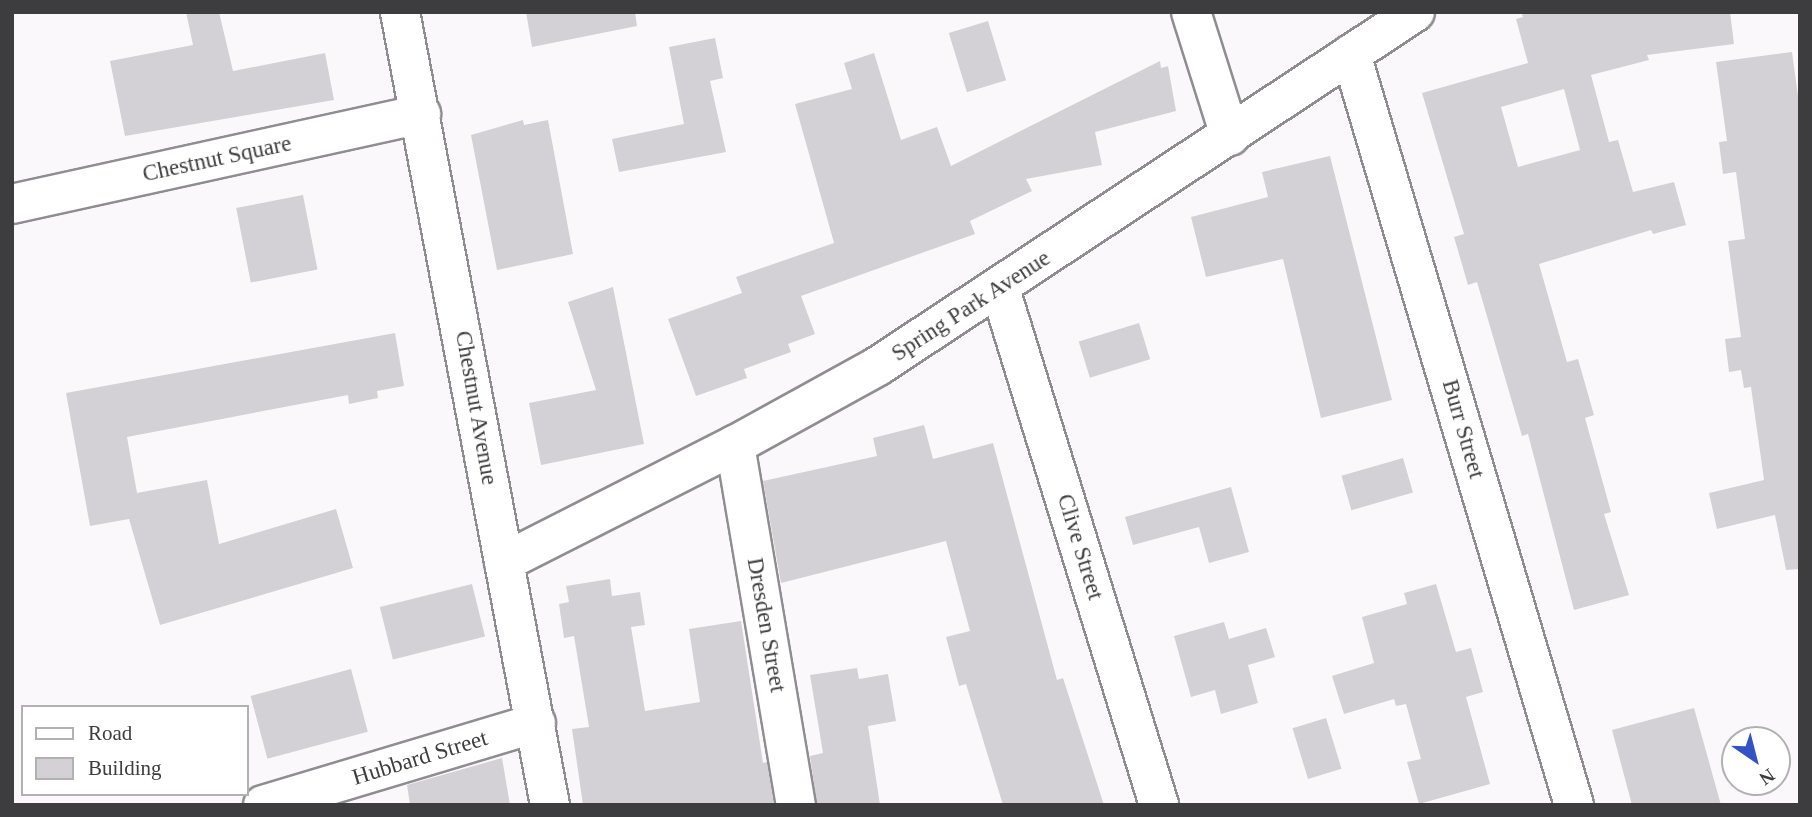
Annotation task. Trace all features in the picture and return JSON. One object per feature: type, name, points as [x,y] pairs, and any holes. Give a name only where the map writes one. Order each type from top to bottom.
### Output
[{"type":"street","name":"Chestnut Avenue","points":[[400,12],[550,805]]},
{"type":"street","points":[[1191,12],[1230,136]]},
{"type":"street","name":"Spring Park Avenue","points":[[504,562],[736,445],[878,366],[1000,289],[1415,12]]},
{"type":"street","name":"Burr Street","points":[[1352,54],[1574,805]]},
{"type":"street","name":"Chestnut Square","points":[[12,204],[421,114]]},
{"type":"street","name":"Clive Street","points":[[1000,289],[1159,805]]},
{"type":"street","name":"Dresden Street","points":[[736,445],[796,805]]},
{"type":"street","name":"Hubbard Street","points":[[263,805],[536,723]]},
{"type":"building","points":[[186,12],[219,12],[233,71],[325,53],[334,100],[125,136],[110,61],[193,45]]},
{"type":"building","points":[[526,12],[635,12],[637,26],[532,47]]},
{"type":"building","points":[[1521,12],[1730,12],[1734,44],[1647,55],[1649,60],[1591,75],[1609,142],[1618,140],[1633,192],[1674,182],[1686,225],[1653,234],[1651,230],[1539,264],[1567,362],[1578,359],[1594,415],[1585,418],[1611,512],[1604,514],[1629,595],[1574,610],[1528,434],[1522,436],[1477,282],[1468,285],[1454,237],[1464,234],[1422,93],[1528,63],[1516,19],[1523,17]],"holes":[[[1564,89],[1580,150],[1518,167],[1501,107]]]},
{"type":"building","points":[[988,21],[1006,80],[967,92],[949,33]]},
{"type":"building","points":[[715,38],[723,78],[710,81],[726,152],[619,172],[612,139],[684,124],[669,47]]},
{"type":"building","points":[[1792,52],[1800,111],[1800,569],[1786,570],[1775,515],[1717,529],[1709,493],[1764,480],[1751,387],[1744,388],[1741,370],[1729,372],[1725,339],[1741,337],[1728,241],[1745,239],[1736,172],[1723,174],[1719,142],[1727,141],[1716,62]]},
{"type":"building","points":[[874,53],[901,140],[937,127],[951,166],[1160,61],[1161,68],[1168,66],[1176,111],[1095,132],[1102,165],[1026,179],[1032,191],[970,221],[975,234],[801,296],[815,334],[788,344],[791,352],[744,369],[747,378],[696,396],[668,319],[742,293],[736,277],[834,243],[795,104],[852,89],[844,63]]},
{"type":"building","points":[[523,120],[524,125],[548,120],[573,254],[497,270],[471,135]]},
{"type":"building","points":[[1330,156],[1392,400],[1321,418],[1283,259],[1206,277],[1191,217],[1268,197],[1262,172]]},
{"type":"building","points":[[303,195],[318,270],[251,283],[236,208]]},
{"type":"building","points":[[613,287],[644,444],[541,465],[529,403],[596,390],[568,302]]},
{"type":"building","points":[[1139,323],[1150,359],[1090,378],[1079,341]]},
{"type":"building","points":[[395,333],[404,386],[377,391],[378,398],[349,404],[348,395],[127,437],[137,493],[207,480],[219,544],[336,509],[353,568],[160,625],[129,519],[90,526],[66,393]]},
{"type":"building","points":[[924,425],[933,459],[993,443],[1057,680],[1063,678],[1104,805],[1003,805],[966,684],[959,686],[946,637],[970,631],[946,541],[781,583],[763,481],[877,456],[873,438]]},
{"type":"building","points":[[1403,458],[1413,493],[1351,510],[1341,476]]},
{"type":"building","points":[[1231,487],[1249,552],[1209,563],[1199,527],[1133,545],[1125,517]]},
{"type":"building","points":[[610,579],[612,596],[640,592],[645,625],[631,627],[645,711],[700,702],[689,629],[741,621],[763,763],[767,762],[774,805],[583,805],[572,729],[589,727],[574,636],[564,638],[559,604],[569,602],[566,586]]},
{"type":"building","points":[[472,584],[485,636],[393,659],[380,607]]},
{"type":"building","points":[[1436,584],[1456,652],[1471,648],[1483,692],[1466,697],[1490,784],[1419,804],[1407,762],[1421,759],[1406,704],[1396,706],[1394,699],[1344,714],[1332,676],[1374,663],[1362,617],[1407,604],[1404,593]]},
{"type":"building","points":[[1224,622],[1229,639],[1266,628],[1275,657],[1248,665],[1258,703],[1221,714],[1215,690],[1191,697],[1174,636]]},
{"type":"building","points":[[857,668],[859,679],[888,674],[896,721],[868,726],[880,805],[817,805],[810,756],[823,753],[810,675]]},
{"type":"building","points":[[351,669],[368,732],[267,759],[251,696]]},
{"type":"building","points":[[1694,708],[1721,805],[1632,805],[1612,730]]},
{"type":"building","points":[[1326,718],[1341,769],[1308,779],[1293,728]]},
{"type":"building","points":[[502,758],[510,805],[410,805],[407,785]]}]
